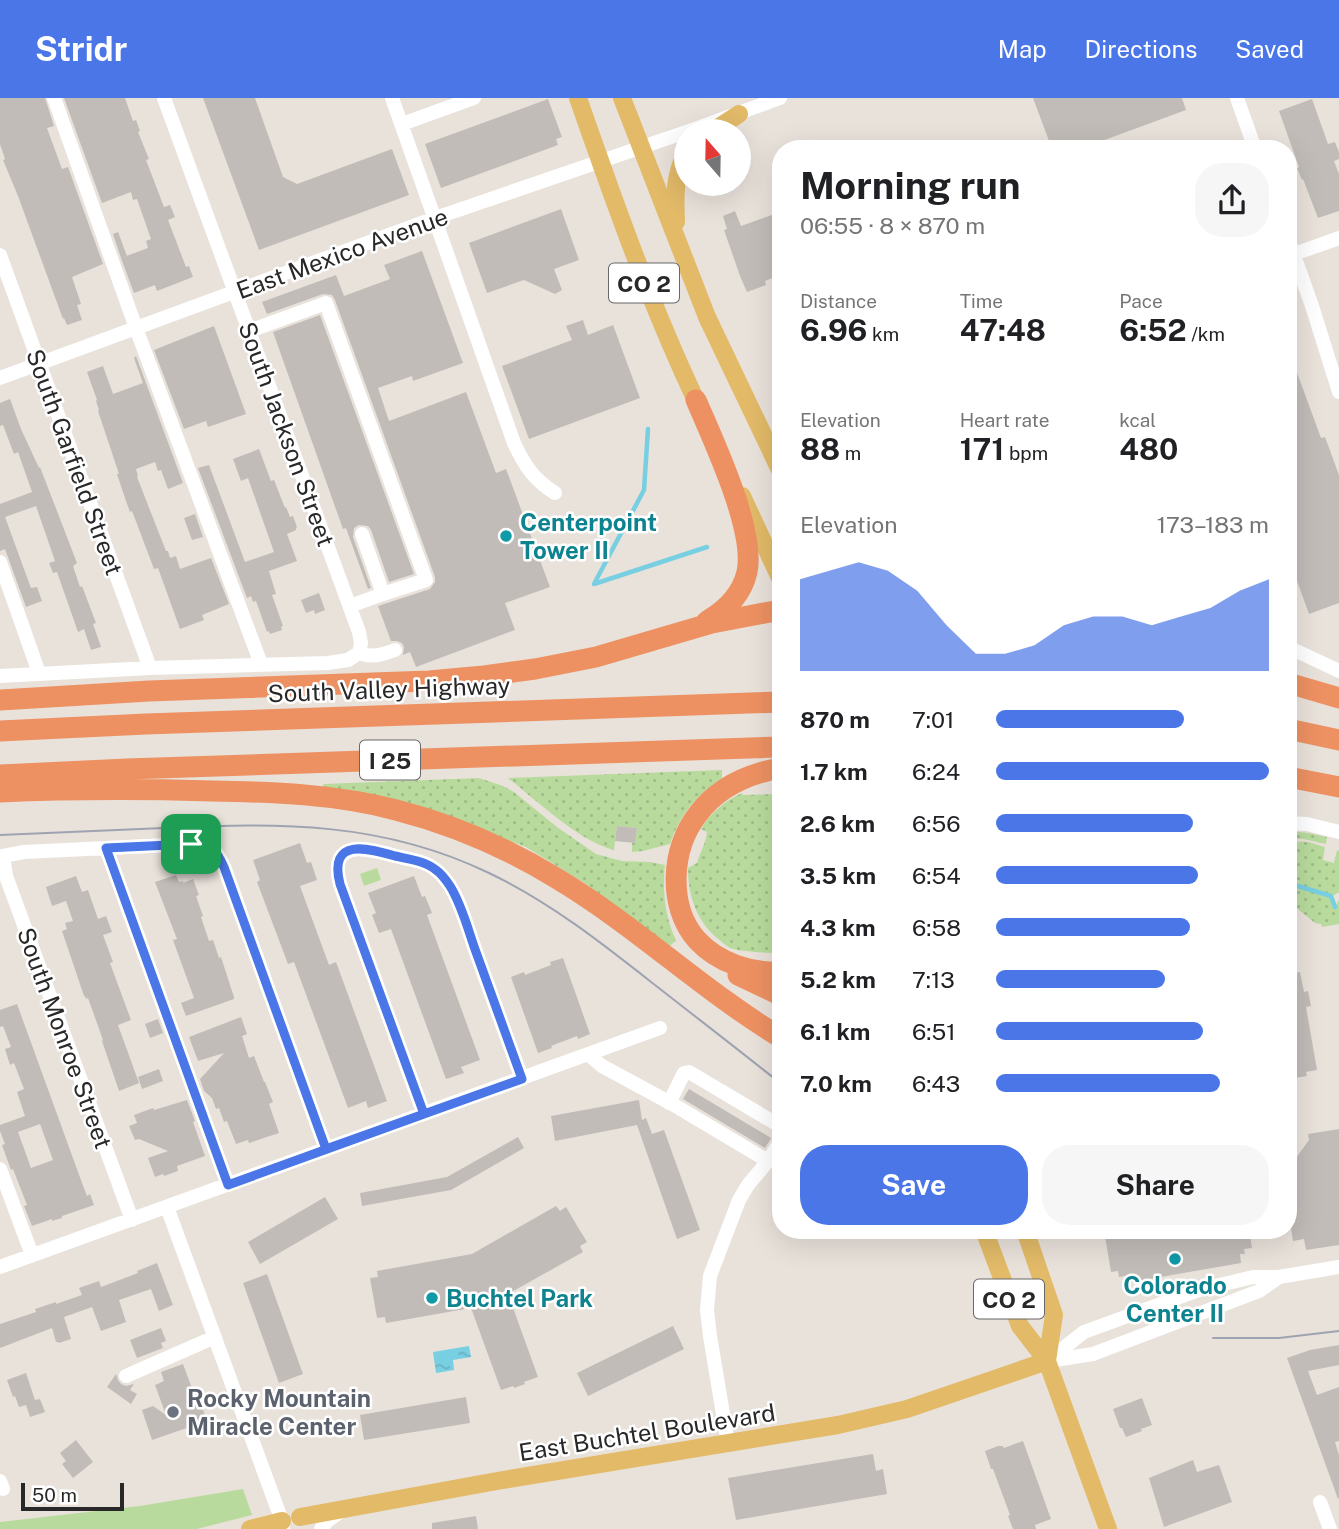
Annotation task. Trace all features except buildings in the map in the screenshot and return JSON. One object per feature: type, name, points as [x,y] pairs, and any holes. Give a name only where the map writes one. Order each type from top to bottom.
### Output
[{"type":"highway","points":[[666,637],[701,624],[721,612],[740,590],[748,567],[746,537],[738,507],[696,400]]},
{"type":"highway","points":[[0,700],[149,691],[458,679],[565,663],[622,650],[712,623],[772,612]]},
{"type":"highway","points":[[1297,686],[1339,698]]},
{"type":"highway","points":[[599,708],[772,694]]},
{"type":"highway","points":[[1297,700],[1339,708]]},
{"type":"highway","name":"South Valley Highway","points":[[0,731],[772,702]]},
{"type":"highway","points":[[1297,731],[1339,740]]},
{"type":"highway","name":"I 25","points":[[0,775],[772,747]]},
{"type":"highway","points":[[772,770],[728,786],[697,815],[685,835],[678,859],[677,892],[685,918],[697,940],[710,955],[726,968],[772,991]]},
{"type":"highway","points":[[1297,779],[1339,787]]},
{"type":"highway","points":[[0,792],[86,789],[247,792],[325,797],[370,804],[424,818],[533,864],[595,903],[772,1033]]},
{"type":"highway","points":[[697,940],[717,956],[739,967],[772,972]]},
{"type":"main road","name":"CO 2","points":[[578,98],[648,293],[772,561]]},
{"type":"main road","name":"CO 2","points":[[622,98],[707,317],[772,453]]},
{"type":"main road","points":[[731,119],[739,114]]},
{"type":"main road","points":[[676,196],[677,236]]},
{"type":"main road","name":"CO 2","points":[[987,1239],[1020,1326],[1047,1361],[1108,1529]]},
{"type":"main road","name":"CO 2","points":[[1028,1239],[1054,1315],[1047,1361]]},
{"type":"main road","name":"East Buchtel Boulevard","points":[[250,1529],[289,1524],[346,1508],[803,1432],[888,1415],[1047,1361]]},
{"type":"street","points":[[54,98],[261,664]]},
{"type":"street","name":"South Jackson Street","points":[[164,98],[361,638],[359,653]]},
{"type":"street","points":[[392,98],[514,443],[527,469],[555,493]]},
{"type":"street","points":[[402,124],[474,98]]},
{"type":"street","name":"East Mexico Avenue","points":[[725,119],[780,98]]},
{"type":"street","points":[[1239,99],[1252,140]]},
{"type":"street","name":"East Mexico Avenue","points":[[0,378],[435,218],[674,137]]},
{"type":"street","points":[[1297,253],[1339,238]]},
{"type":"street","name":"South Garfield Street","points":[[0,255],[150,668]]},
{"type":"street","points":[[1297,263],[1339,392]]},
{"type":"street","points":[[249,331],[326,303],[426,580],[349,606]]},
{"type":"street","points":[[362,534],[383,594]]},
{"type":"street","points":[[0,562],[39,673]]},
{"type":"street","points":[[0,676],[328,663],[348,660],[359,653],[368,656],[395,650]]},
{"type":"street","points":[[1297,651],[1339,671]]},
{"type":"street","points":[[1297,823],[1339,832]]},
{"type":"street","points":[[228,1185],[106,848],[191,844],[215,849],[226,872],[326,1149]]},
{"type":"street","name":"South Monroe Street","points":[[106,848],[24,852],[3,856],[6,876],[132,1220]]},
{"type":"street","points":[[424,1114],[337,873],[338,862],[346,852],[354,848],[420,862],[434,868],[452,889],[522,1079]]},
{"type":"street","points":[[0,1267],[660,1028]]},
{"type":"street","points":[[588,1054],[602,1066],[768,1161]]},
{"type":"street","points":[[669,1103],[684,1073],[689,1072],[772,1121]]},
{"type":"street","points":[[728,1444],[709,1336],[707,1310],[710,1276],[739,1200],[772,1155]]},
{"type":"street","points":[[0,1169],[32,1255]]},
{"type":"street","points":[[167,1207],[289,1524]]},
{"type":"street","points":[[1047,1361],[1084,1332],[1199,1290],[1253,1277],[1279,1277],[1339,1267]]},
{"type":"street","points":[[1047,1361],[1093,1354],[1248,1295],[1279,1277]]},
{"type":"street","points":[[126,1376],[215,1337]]},
{"type":"street","points":[[1320,1502],[1330,1529]]},
{"type":"street","points":[[321,1529],[327,1521],[346,1508]]},
{"type":"green space","points":[[722,770],[722,778],[705,791],[684,815],[670,844],[632,852],[637,828],[617,826],[614,850],[601,846],[573,830],[508,778]]},
{"type":"green space","points":[[479,778],[514,792],[596,854],[622,861],[665,865],[665,904],[676,940],[669,947],[586,884],[526,847],[473,827],[324,790],[323,784]]},
{"type":"green space","points":[[742,793],[772,794],[772,952],[728,947],[704,923],[692,897],[688,868],[697,863],[704,844],[707,832],[701,829],[730,799]]},
{"type":"green space","points":[[1297,832],[1327,837],[1326,844],[1297,839]]},
{"type":"green space","points":[[1297,841],[1325,847],[1323,860],[1334,863],[1337,850],[1339,851],[1339,892],[1333,896],[1297,884]]},
{"type":"green space","points":[[377,868],[381,880],[364,886],[360,874]]},
{"type":"green space","points":[[1297,887],[1329,896],[1335,907],[1339,900],[1339,924],[1322,927],[1321,924],[1315,923],[1297,908]]},
{"type":"green space","points":[[243,1489],[252,1515],[197,1529],[0,1529],[0,1522],[140,1506]]},
{"type":"water","points":[[469,1346],[471,1357],[453,1360],[454,1370],[436,1373],[433,1352]]},
{"type":"waterway","points":[[648,429],[644,490],[594,584],[707,547]]},
{"type":"waterway","points":[[1297,886],[1331,896],[1335,907]]},
{"type":"tram line","points":[[0,835],[207,826],[289,826],[330,829],[409,843],[449,856],[512,884],[575,924],[772,1077]]},
{"type":"tram line","points":[[1213,1338],[1279,1338],[1339,1331]]},
{"type":"place","name":"Centerpoint Tower II","points":[[506,536]]},
{"type":"place","name":"Colorado Center II","points":[[1175,1259]]},
{"type":"place","name":"Buchtel Park","points":[[432,1298]]},
{"type":"place","name":"Rocky Mountain Miracle Center","points":[[173,1412]]},
{"type":"route","points":[[191,844],[106,848],[228,1185],[424,1114],[337,873],[339,859],[354,848],[420,862],[434,868],[452,889],[522,1079],[424,1114],[326,1149],[224,867],[215,849],[191,844]]}]
